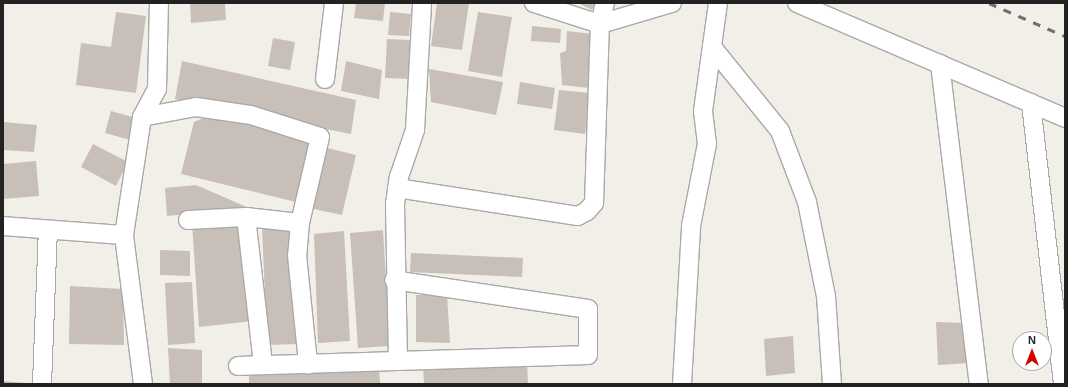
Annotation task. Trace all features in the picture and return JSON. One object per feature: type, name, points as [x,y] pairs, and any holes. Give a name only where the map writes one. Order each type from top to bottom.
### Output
[{"type":"street","points":[[142,384],[124,235],[142,117],[157,89],[159,3]]},
{"type":"street","points":[[325,80],[334,3]]},
{"type":"street","points":[[398,361],[394,280],[397,188],[415,130],[422,3]]},
{"type":"street","points":[[534,3],[600,24],[672,3]]},
{"type":"street","points":[[397,188],[578,216],[587,211],[594,203],[600,24],[605,3]]},
{"type":"street","points":[[682,384],[691,226],[707,144],[703,111],[718,3]]},
{"type":"street","points":[[796,3],[1065,118]]},
{"type":"street","points":[[712,47],[780,131],[807,202],[826,296],[832,384]]},
{"type":"street","points":[[940,64],[979,384]]},
{"type":"street","points":[[1031,103],[1063,384]]},
{"type":"street","points":[[142,117],[196,107],[251,115],[320,137],[300,223],[297,255],[308,364]]},
{"type":"street","points":[[188,220],[246,217],[300,223]]},
{"type":"street","points":[[246,217],[263,365]]},
{"type":"street","points":[[3,226],[124,235]]},
{"type":"street","points":[[42,384],[48,230]]},
{"type":"street","points":[[238,366],[588,355],[588,309],[394,280]]},
{"type":"building","points":[[190,3],[225,3],[226,20],[191,23]]},
{"type":"building","points":[[356,3],[385,3],[383,21],[354,18]]},
{"type":"building","points":[[437,3],[469,3],[462,50],[431,46]]},
{"type":"building","points":[[578,3],[595,3],[592,10]]},
{"type":"building","points":[[116,12],[146,16],[136,93],[76,85],[81,43],[111,47]]},
{"type":"building","points":[[390,12],[411,14],[409,36],[388,35]]},
{"type":"building","points":[[478,12],[512,17],[502,77],[468,71]]},
{"type":"building","points":[[532,26],[561,29],[560,43],[531,41]]},
{"type":"building","points":[[567,31],[593,34],[589,88],[562,85],[560,53],[566,51]]},
{"type":"building","points":[[273,38],[295,42],[290,70],[268,66]]},
{"type":"building","points":[[387,39],[413,40],[411,79],[385,78]]},
{"type":"building","points":[[182,61],[356,100],[351,134],[175,99]]},
{"type":"building","points":[[346,61],[382,70],[379,99],[341,91]]},
{"type":"building","points":[[429,69],[503,82],[496,115],[431,102]]},
{"type":"building","points":[[520,82],[555,88],[552,109],[517,104]]},
{"type":"building","points":[[559,90],[590,93],[585,134],[554,130]]},
{"type":"building","points":[[111,111],[136,118],[130,140],[105,133]]},
{"type":"building","points":[[214,113],[312,138],[296,202],[181,174],[194,122]]},
{"type":"building","points":[[3,122],[37,125],[34,152],[3,150]]},
{"type":"building","points":[[93,144],[128,162],[116,186],[81,167]]},
{"type":"building","points":[[323,147],[356,155],[342,215],[309,208]]},
{"type":"building","points":[[36,161],[39,196],[3,199],[3,164]]},
{"type":"building","points":[[196,185],[249,208],[167,216],[165,188]]},
{"type":"building","points":[[192,224],[240,225],[253,321],[199,327]]},
{"type":"building","points":[[262,226],[292,228],[298,344],[267,345]]},
{"type":"building","points":[[383,230],[390,346],[358,348],[350,233]]},
{"type":"building","points":[[344,231],[350,341],[318,343],[314,234]]},
{"type":"building","points":[[160,250],[190,251],[190,276],[160,275]]},
{"type":"building","points":[[411,253],[523,258],[522,277],[410,272]]},
{"type":"building","points":[[192,282],[195,343],[168,345],[165,283]]},
{"type":"building","points":[[70,286],[123,289],[124,345],[69,344]]},
{"type":"building","points":[[416,295],[447,295],[450,343],[416,342]]},
{"type":"building","points":[[936,322],[966,323],[970,363],[938,365]]},
{"type":"building","points":[[793,336],[795,373],[766,376],[764,339]]},
{"type":"building","points":[[168,348],[202,350],[202,384],[170,384]]},
{"type":"building","points":[[527,362],[528,384],[424,384],[423,367]]},
{"type":"building","points":[[379,368],[380,384],[249,384],[249,372]]},
{"type":"building","points":[[3,381],[26,383],[26,384],[3,384]]},
{"type":"railway","points":[[989,3],[1065,36]]}]
